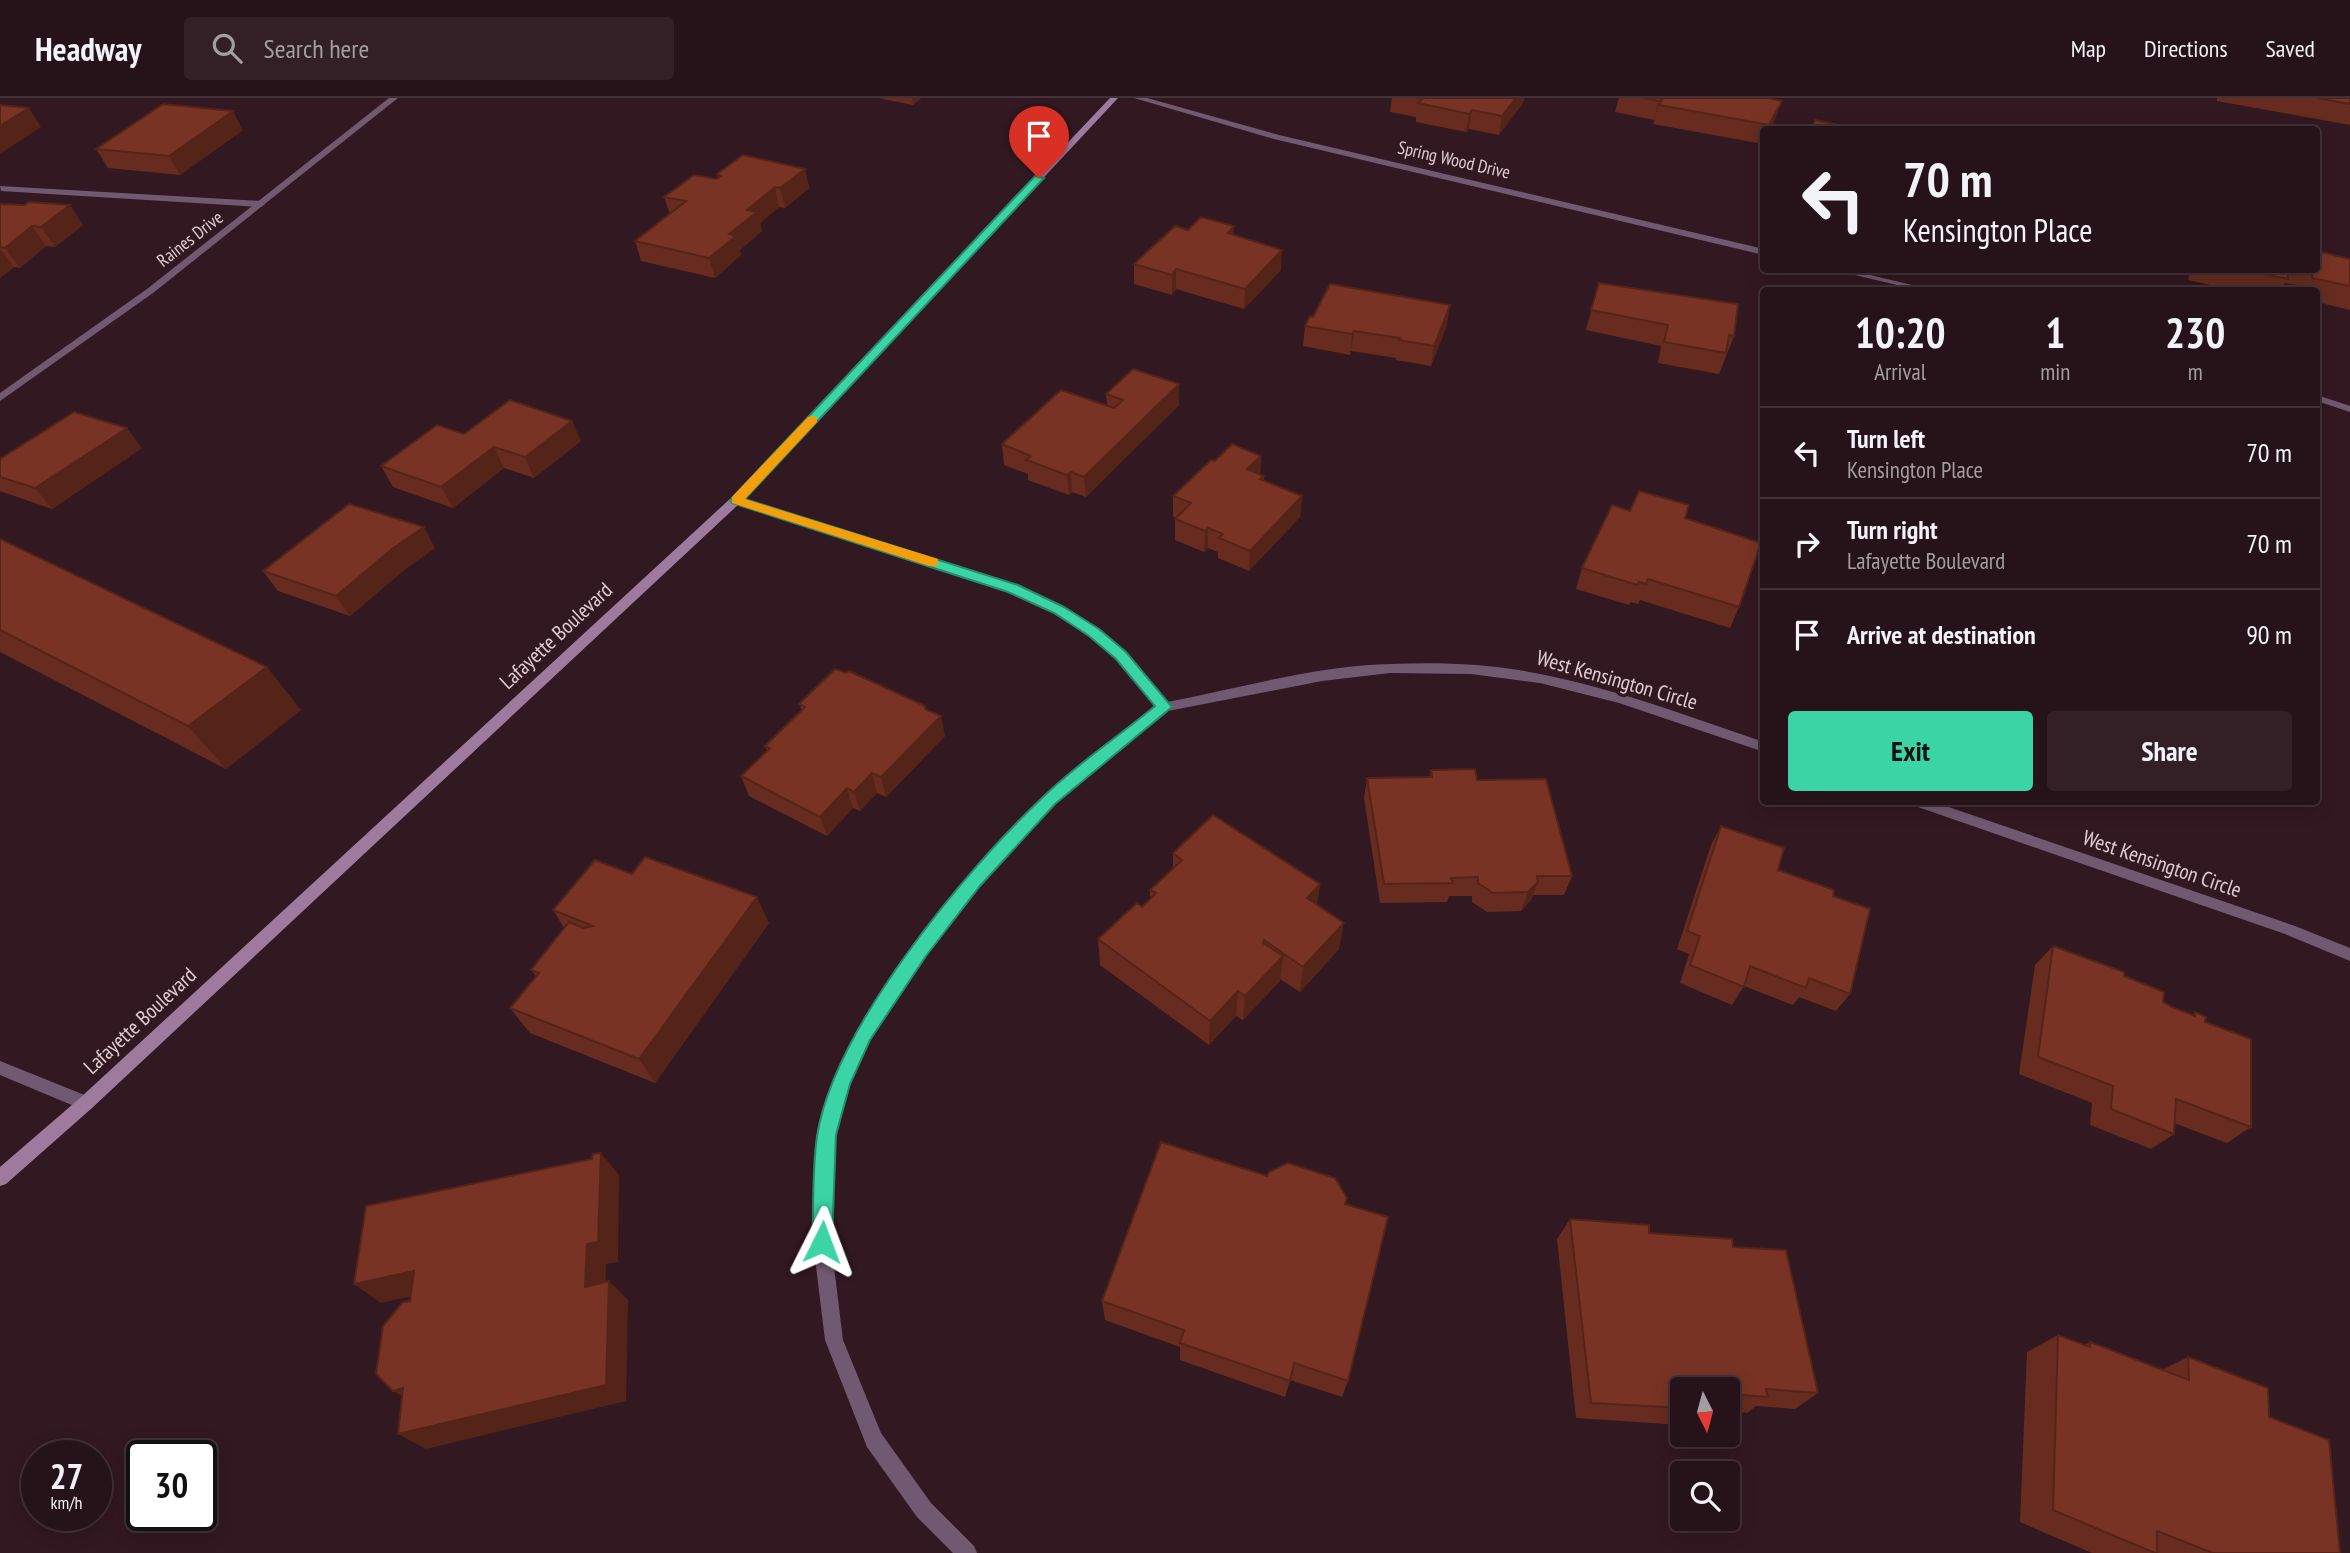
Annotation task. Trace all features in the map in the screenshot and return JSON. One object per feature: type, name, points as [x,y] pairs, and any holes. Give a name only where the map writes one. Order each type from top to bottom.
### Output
[{"type":"main road","name":"Lafayette Boulevard","points":[[0,1178],[86,1103],[736,500],[1114,98]]},
{"type":"street","name":"Raines Drive","points":[[0,397],[150,291],[261,204],[349,130],[394,98]]},
{"type":"street","name":"Spring Wood Drive","points":[[1138,98],[1277,137],[1760,251]]},
{"type":"street","points":[[1,188],[261,204]]},
{"type":"street","points":[[1852,273],[1915,287]]},
{"type":"street","points":[[2320,399],[2350,409]]},
{"type":"street","points":[[736,500],[1013,588],[1059,610],[1094,632],[1121,655],[1164,707],[1050,799],[966,891],[920,951],[863,1035],[841,1084],[827,1135],[822,1242],[834,1340],[874,1440],[924,1510],[967,1553]]},
{"type":"street","name":"West Kensington Circle","points":[[1164,707],[1335,674],[1390,668],[1471,669],[1540,678],[1621,699],[1760,746]]},
{"type":"street","name":"West Kensington Circle","points":[[1929,805],[2290,930],[2350,955]]},
{"type":"street","points":[[0,1068],[86,1103]]},
{"type":"building","points":[[1417,98],[1516,98],[1502,116],[1472,110],[1469,114],[1418,103],[1422,99]]},
{"type":"building","points":[[1663,98],[1769,98],[1782,101],[1769,125],[1659,105]]},
{"type":"building","points":[[2317,98],[2350,98],[2350,104]]},
{"type":"building","points":[[163,104],[233,111],[169,156],[96,149]]},
{"type":"building","points":[[0,105],[29,108],[0,126]]},
{"type":"building","points":[[1815,120],[1843,126],[1813,126]]},
{"type":"building","points":[[743,155],[805,169],[780,188],[775,187],[747,210],[757,212],[729,234],[736,236],[709,258],[635,241],[686,201],[664,197],[694,175],[716,179],[721,176],[717,174]]},
{"type":"building","points":[[29,202],[70,205],[41,227],[32,226],[5,248],[0,247],[0,204],[25,205]]},
{"type":"building","points":[[1201,217],[1234,226],[1228,233],[1282,250],[1245,289],[1176,269],[1172,275],[1134,264],[1175,226],[1188,230]]},
{"type":"building","points":[[2320,252],[2350,259],[2350,286],[2312,278],[2312,273],[2320,273]]},
{"type":"building","points":[[2259,273],[2288,273],[2288,279]]},
{"type":"building","points":[[1599,283],[1738,304],[1734,336],[1729,335],[1726,353],[1664,342],[1668,325],[1591,310]]},
{"type":"building","points":[[1330,284],[1450,305],[1434,346],[1399,340],[1400,338],[1305,326],[1310,316],[1313,317]]},
{"type":"building","points":[[1133,369],[1179,384],[1084,477],[1071,472],[1067,475],[1026,460],[1031,456],[1002,444],[1061,390],[1114,408],[1123,400],[1106,394]]},
{"type":"building","points":[[510,400],[572,421],[525,457],[494,447],[441,487],[381,466],[437,425],[464,434]]},
{"type":"building","points":[[74,412],[127,428],[35,488],[0,477],[0,459]]},
{"type":"building","points":[[1232,444],[1261,456],[1247,469],[1264,476],[1260,479],[1302,496],[1250,551],[1219,538],[1223,534],[1208,528],[1205,531],[1175,519],[1191,503],[1173,496]]},
{"type":"building","points":[[1639,491],[1689,505],[1685,518],[1760,543],[1739,607],[1648,579],[1646,584],[1639,582],[1637,585],[1582,568],[1612,505],[1630,511]]},
{"type":"building","points":[[349,504],[424,527],[392,549],[336,596],[263,571]]},
{"type":"building","points":[[0,539],[267,667],[188,726],[0,630]]},
{"type":"building","points":[[835,669],[846,673],[849,671],[941,716],[881,777],[872,773],[854,792],[847,788],[820,817],[741,776],[770,748],[765,746],[805,707],[799,704]]},
{"type":"building","points":[[1475,769],[1477,780],[1546,779],[1572,876],[1537,876],[1538,882],[1528,892],[1493,893],[1478,883],[1478,877],[1451,878],[1453,883],[1384,884],[1367,778],[1432,777],[1431,770]]},
{"type":"building","points":[[1213,815],[1320,884],[1307,898],[1344,923],[1303,967],[1264,940],[1263,943],[1283,956],[1245,996],[1238,991],[1210,1021],[1098,939],[1137,903],[1142,907],[1156,893],[1150,890],[1182,860],[1173,853]]},
{"type":"building","points":[[1721,826],[1784,848],[1778,870],[1834,890],[1833,896],[1870,909],[1850,994],[1809,978],[1806,988],[1750,966],[1744,987],[1690,965],[1700,936],[1687,931]]},
{"type":"building","points":[[645,857],[757,897],[639,1059],[510,1008],[539,973],[531,970],[569,922],[583,928],[593,926],[553,910],[595,860],[632,874]]},
{"type":"building","points":[[2053,946],[2124,972],[2124,976],[2164,992],[2163,1002],[2172,1007],[2195,1016],[2195,1012],[2206,1017],[2205,1022],[2251,1039],[2251,1127],[2176,1099],[2174,1134],[2111,1109],[2113,1086],[2038,1057]]},
{"type":"building","points":[[1161,1142],[1267,1176],[1269,1172],[1288,1163],[1335,1178],[1347,1198],[1345,1204],[1388,1217],[1348,1381],[1294,1363],[1290,1381],[1180,1343],[1184,1330],[1102,1301]]},
{"type":"building","points":[[601,1153],[598,1242],[587,1244],[585,1287],[609,1281],[606,1385],[398,1434],[403,1388],[393,1391],[376,1374],[383,1326],[403,1302],[410,1301],[414,1271],[354,1284],[366,1206],[592,1159],[593,1154]]},
{"type":"building","points":[[1570,1219],[1649,1225],[1649,1233],[1732,1239],[1733,1247],[1786,1250],[1818,1393],[1766,1389],[1768,1397],[1740,1395],[1740,1377],[1670,1377],[1670,1407],[1591,1403]]},
{"type":"building","points":[[2058,1335],[2090,1347],[2090,1342],[2189,1380],[2188,1357],[2268,1388],[2269,1417],[2329,1440],[2340,1553],[2213,1553],[2157,1531],[2155,1553],[2053,1510]]},
{"type":"slow traffic","points":[[812,419],[736,500],[933,562]]},
{"type":"route","points":[[822,1242],[827,1135],[841,1084],[863,1035],[920,951],[974,881],[1050,799],[1164,707],[1121,655],[1094,632],[1059,610],[1013,588],[736,500],[1039,178]]}]
